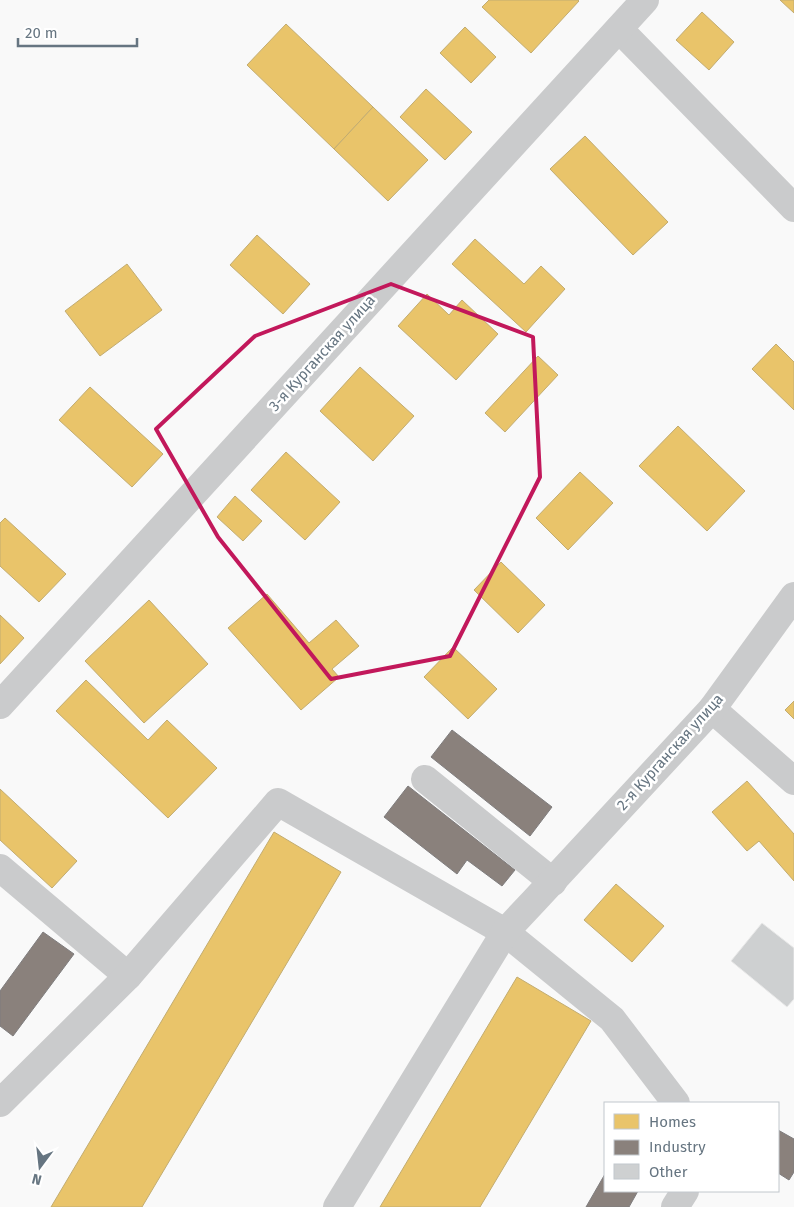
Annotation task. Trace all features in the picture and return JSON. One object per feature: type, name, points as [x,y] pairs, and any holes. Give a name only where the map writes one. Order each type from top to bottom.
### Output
[{"type":"street","name":"3-я Курганская улица","points":[[0,705],[645,0]]},
{"type":"street","points":[[618,29],[794,208]]},
{"type":"street","name":"2-я Курганская улица","points":[[337,1207],[505,932],[712,709],[794,596]]},
{"type":"street","points":[[712,709],[794,782]]},
{"type":"street","points":[[425,778],[544,891]]},
{"type":"street","points":[[0,1103],[128,976],[278,802],[505,932],[612,1019],[675,1102]]},
{"type":"street","points":[[0,868],[128,976]]},
{"type":"street","points":[[675,1207],[684,1192]]},
{"type":"highlighted area","points":[[391,284],[533,337],[540,477],[450,656],[331,679],[218,537],[156,429],[255,336]]},
{"type":"building: Homes","points":[[489,0],[579,1],[531,53],[482,7]]},
{"type":"building: Homes","points":[[780,0],[794,0],[794,13]]},
{"type":"building: Homes","points":[[702,12],[734,42],[709,70],[676,40]]},
{"type":"building: Homes","points":[[286,24],[373,107],[334,149],[247,65]]},
{"type":"building: Homes","points":[[465,27],[496,57],[471,83],[440,53]]},
{"type":"building: Homes","points":[[426,89],[472,132],[445,160],[400,117]]},
{"type":"building: Homes","points":[[373,107],[428,160],[388,201],[334,149]]},
{"type":"building: Homes","points":[[585,136],[668,222],[633,255],[550,169]]},
{"type":"building: Homes","points":[[257,235],[310,284],[283,314],[230,265]]},
{"type":"building: Homes","points":[[475,239],[524,284],[541,266],[565,289],[526,332],[452,264]]},
{"type":"building: Homes","points":[[127,264],[162,310],[100,356],[65,311]]},
{"type":"building: Homes","points":[[427,294],[449,315],[462,300],[498,334],[456,380],[398,326]]},
{"type":"building: Homes","points":[[776,344],[794,362],[794,410],[752,369]]},
{"type":"building: Homes","points":[[538,356],[558,375],[505,432],[485,413]]},
{"type":"building: Homes","points":[[360,367],[414,416],[373,461],[320,411]]},
{"type":"building: Homes","points":[[90,387],[163,454],[132,487],[59,420]]},
{"type":"building: Homes","points":[[678,426],[745,491],[707,531],[639,466]]},
{"type":"building: Homes","points":[[286,452],[340,502],[305,540],[251,490]]},
{"type":"building: Homes","points":[[580,472],[613,503],[568,550],[536,518]]},
{"type":"building: Homes","points":[[235,496],[262,521],[243,541],[217,517]]},
{"type":"building: Homes","points":[[5,518],[66,574],[39,602],[0,566],[0,523]]},
{"type":"building: Homes","points":[[501,562],[545,605],[518,633],[474,590]]},
{"type":"building: Homes","points":[[267,594],[309,643],[336,620],[359,646],[332,669],[339,677],[301,710],[228,628]]},
{"type":"building: Homes","points":[[149,600],[208,664],[144,723],[85,661]]},
{"type":"building: Homes","points":[[0,615],[24,638],[0,664]]},
{"type":"building: Homes","points":[[453,647],[497,689],[468,719],[424,677]]},
{"type":"building: Homes","points":[[86,680],[148,740],[167,720],[217,768],[168,818],[56,711]]},
{"type":"building: Homes","points":[[794,701],[794,719],[785,710]]},
{"type":"building: Homes","points":[[747,781],[794,834],[794,881],[759,841],[747,851],[712,812]]},
{"type":"building: Homes","points":[[0,789],[77,861],[52,888],[0,840]]},
{"type":"building: Homes","points":[[274,832],[341,872],[142,1207],[51,1207]]},
{"type":"building: Homes","points":[[616,884],[664,926],[632,962],[584,920]]},
{"type":"building: Homes","points":[[517,977],[591,1021],[480,1207],[380,1207]]},
{"type":"building: Industry","points":[[452,730],[552,807],[530,836],[431,757]]},
{"type":"building: Industry","points":[[408,786],[515,870],[502,886],[467,860],[457,874],[384,817]]},
{"type":"building: Industry","points":[[43,932],[74,954],[13,1036],[0,1026],[0,991]]},
{"type":"building: Industry","points":[[779,1131],[794,1139],[794,1172],[789,1180],[779,1174]]},
{"type":"building: Industry","points":[[604,1176],[604,1192],[637,1192],[629,1207],[586,1207]]},
{"type":"building: Other","points":[[762,923],[794,948],[794,999],[787,1007],[731,961]]}]
